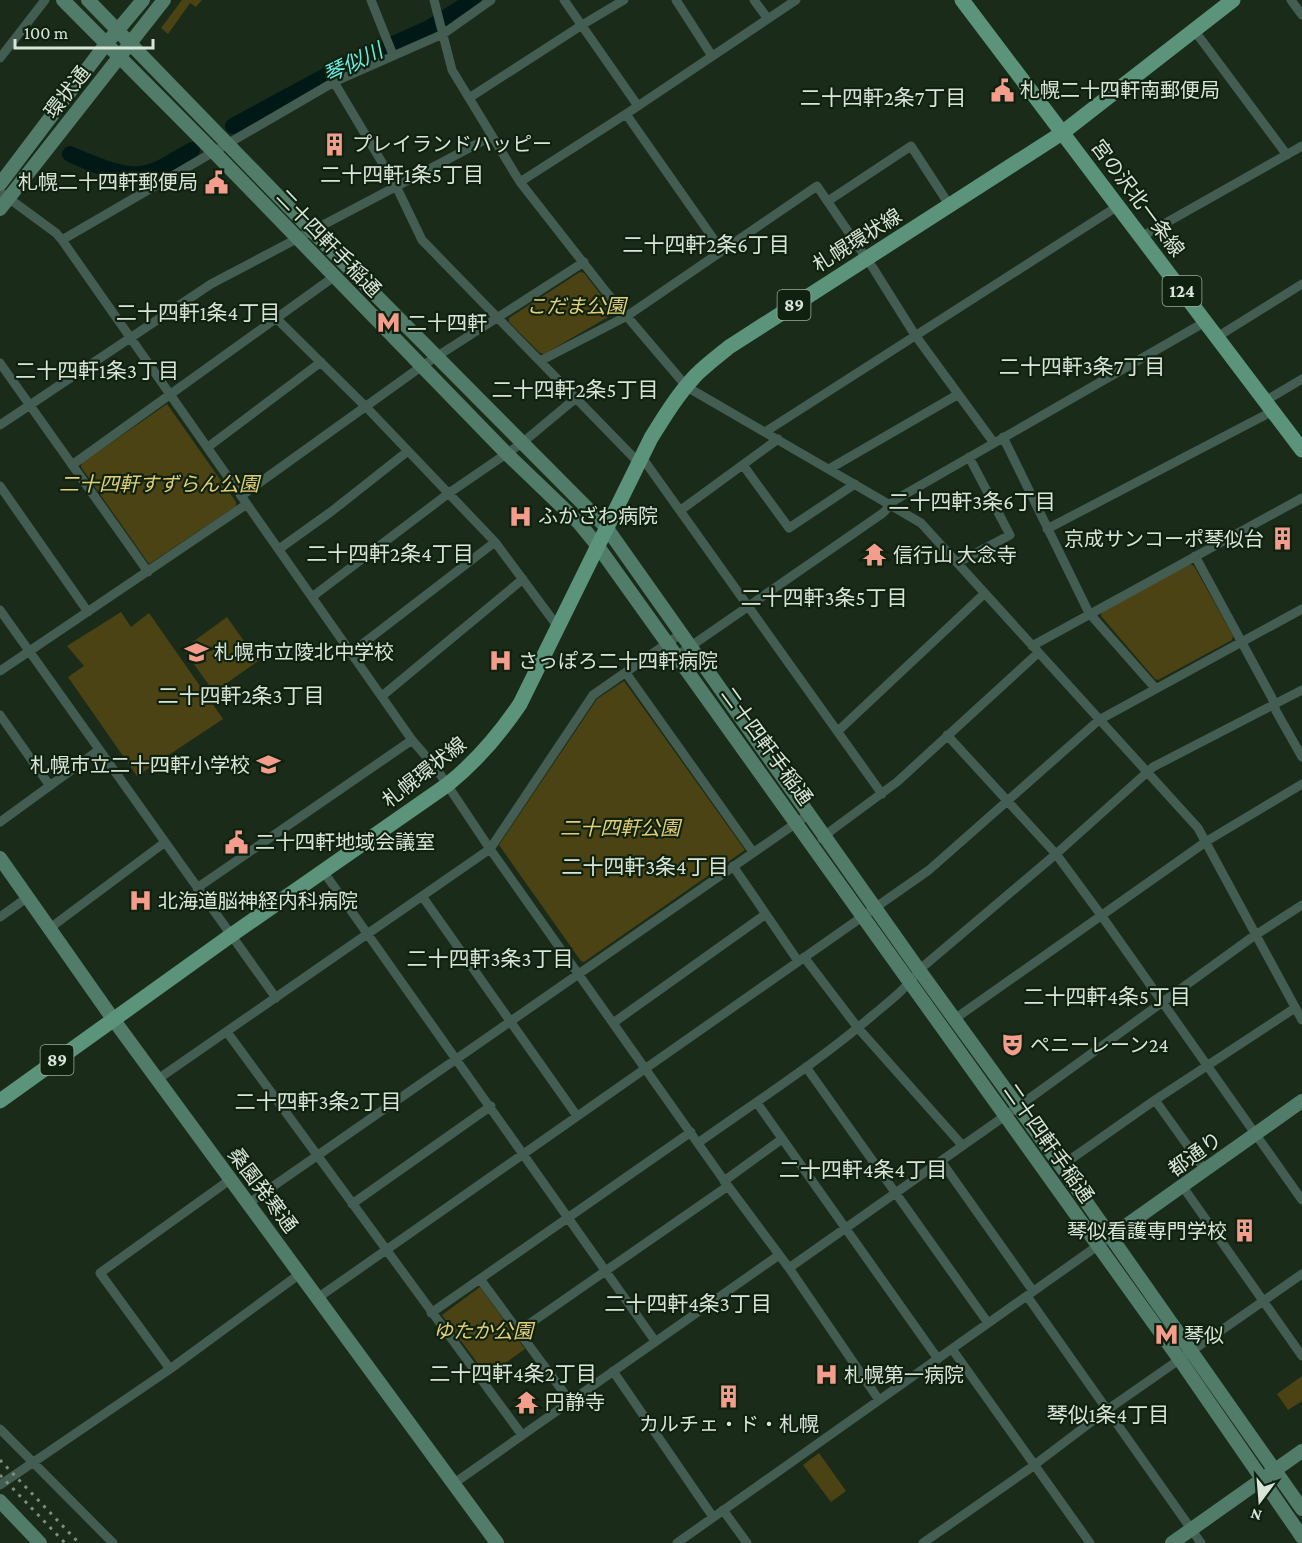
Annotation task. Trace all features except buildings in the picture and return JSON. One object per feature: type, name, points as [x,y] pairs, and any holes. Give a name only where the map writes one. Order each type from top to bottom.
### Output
[{"type":"main road","name":"宮の沢北一条線","points":[[962,0],[1216,337],[1301,445]]},
{"type":"main road","name":"札幌環状線","points":[[0,1101],[230,936],[447,785],[476,760],[520,704],[640,459],[668,411],[696,376],[729,347],[1062,133],[1194,30],[1223,3]]},
{"type":"street","points":[[0,58],[45,0]]},
{"type":"street","name":"二十四軒手稲通","points":[[63,0],[506,453],[579,523],[669,642],[797,822],[819,842],[875,906],[1061,1166],[1104,1241]]},
{"type":"street","name":"二十四軒手稲通","points":[[88,0],[313,232],[606,527],[809,814],[819,842],[862,915],[1005,1115],[1104,1241],[1186,1356],[1269,1474],[1302,1537]]},
{"type":"street","name":"環状通","points":[[0,184],[142,0]]},
{"type":"street","name":"環状通","points":[[3,200],[164,0]]},
{"type":"street","points":[[371,0],[392,53]]},
{"type":"street","points":[[434,0],[452,70],[520,182],[687,387],[921,523],[1198,828],[1302,1020]]},
{"type":"street","points":[[62,240],[334,82],[443,31],[492,0]]},
{"type":"street","points":[[564,0],[638,106]]},
{"type":"street","points":[[469,98],[624,0]]},
{"type":"street","points":[[676,0],[712,56]]},
{"type":"street","points":[[754,0],[768,19]]},
{"type":"street","points":[[520,182],[796,0]]},
{"type":"street","points":[[1291,0],[1302,15]]},
{"type":"street","points":[[1194,30],[1287,155]]},
{"type":"street","points":[[334,82],[396,186],[422,240],[576,398],[640,459],[681,510],[882,794]]},
{"type":"street","points":[[626,114],[722,251]]},
{"type":"street","points":[[0,425],[211,284],[492,136]]},
{"type":"street","points":[[828,201],[910,146],[950,206]]},
{"type":"street","points":[[1141,237],[1302,146]]},
{"type":"street","points":[[540,361],[627,316],[817,186],[915,335],[994,443]]},
{"type":"street","points":[[3,200],[56,233],[62,240],[412,740],[447,785],[726,1183],[789,1268],[879,1400]]},
{"type":"street","points":[[765,432],[1118,206]]},
{"type":"street","points":[[0,671],[148,572],[365,406],[436,356],[584,262]]},
{"type":"street","points":[[72,465],[335,276]]},
{"type":"street","points":[[1216,337],[1302,284]]},
{"type":"street","points":[[276,318],[365,406],[495,542],[558,627]]},
{"type":"street","points":[[678,655],[883,513],[895,500],[1205,322]]},
{"type":"street","points":[[208,447],[321,362]]},
{"type":"street","points":[[0,363],[148,572]]},
{"type":"street","points":[[1047,529],[1269,406],[1302,379]]},
{"type":"street","points":[[828,469],[957,395]]},
{"type":"street","points":[[312,597],[449,493],[522,443],[576,398]]},
{"type":"street","points":[[1003,437],[1089,613],[1156,689]]},
{"type":"street","points":[[681,510],[778,439]]},
{"type":"street","points":[[279,549],[332,511],[408,451]]},
{"type":"street","points":[[957,563],[1010,536],[969,457]]},
{"type":"street","points":[[743,465],[789,528],[855,484]]},
{"type":"street","points":[[0,486],[88,612]]},
{"type":"street","points":[[819,842],[882,794],[947,735],[1035,649],[1089,613],[1302,498]]},
{"type":"street","points":[[352,652],[495,542]]},
{"type":"street","points":[[1195,556],[1302,757]]},
{"type":"street","points":[[382,696],[523,579]]},
{"type":"street","points":[[838,731],[985,593]]},
{"type":"street","points":[[319,1298],[929,870],[1099,720],[1302,609]]},
{"type":"street","points":[[0,610],[276,998]]},
{"type":"street","points":[[159,1079],[490,849],[593,695],[682,633]]},
{"type":"street","points":[[626,673],[753,852]]},
{"type":"street","points":[[698,1143],[757,1103],[858,1028],[911,983],[919,970],[1056,854],[1153,767],[1302,690]]},
{"type":"street","points":[[0,715],[50,786]]},
{"type":"street","points":[[947,735],[1056,854],[1301,1195]]},
{"type":"street","points":[[197,888],[412,740]]},
{"type":"street","points":[[0,822],[99,750]]},
{"type":"street","points":[[956,1018],[1207,841],[1302,784]]},
{"type":"street","points":[[249,1203],[809,814]]},
{"type":"street","points":[[50,928],[164,843]]},
{"type":"street","name":"桑園発寒通","points":[[0,858],[113,1019],[497,1543]]},
{"type":"street","points":[[733,866],[801,959],[858,1028],[962,1145]]},
{"type":"street","points":[[323,871],[656,1341]]},
{"type":"street","points":[[422,896],[578,1116]]},
{"type":"street","points":[[0,917],[28,897]]},
{"type":"street","points":[[789,1268],[1019,1107],[1256,935],[1302,905]]},
{"type":"street","points":[[613,1023],[766,914]]},
{"type":"street","points":[[1061,1166],[1155,1100],[1295,1008]]},
{"type":"street","points":[[227,1032],[522,1435]]},
{"type":"street","points":[[806,1067],[988,1323]]},
{"type":"street","points":[[1155,1100],[1205,1170]]},
{"type":"street","name":"都通り","points":[[1104,1241],[1302,1101]]},
{"type":"street","points":[[757,1103],[938,1359]]},
{"type":"street","points":[[352,1204],[491,1106]]},
{"type":"street","points":[[431,1313],[691,1132]]},
{"type":"street","points":[[519,1331],[726,1183],[782,1139]]},
{"type":"street","points":[[941,1161],[1107,1410],[1201,1543]]},
{"type":"street","points":[[170,1369],[99,1273],[231,1179]]},
{"type":"street","points":[[1183,1187],[1302,1356]]},
{"type":"street","points":[[677,1543],[1104,1241]]},
{"type":"street","points":[[453,1484],[779,1255]]},
{"type":"street","points":[[0,1485],[170,1369],[301,1274]]},
{"type":"street","points":[[923,1543],[1107,1410],[1302,1274]]},
{"type":"street","points":[[480,1279],[570,1401]]},
{"type":"street","points":[[952,1349],[1090,1543]]},
{"type":"street","points":[[613,1371],[713,1517]]},
{"type":"street","points":[[0,1429],[113,1543]]},
{"type":"street","points":[[1172,1543],[1302,1451]]},
{"type":"street","name":"二十四軒手稲通","points":[[1269,1474],[1302,1509]]},
{"type":"street","points":[[0,1501],[40,1543]]},
{"type":"street","points":[[723,1510],[747,1543]]},
{"type":"green space","points":[[182,0],[202,0],[196,7],[190,3],[168,34],[161,28]]},
{"type":"green space","name":"こだま公園","points":[[580,272],[584,273],[615,313],[544,354],[540,353],[509,322],[509,318]]},
{"type":"green space","name":"二十四軒すずらん公園","points":[[167,404],[236,502],[236,506],[149,564],[81,467],[82,463]]},
{"type":"green space","points":[[1190,564],[1194,566],[1233,636],[1232,640],[1158,680],[1101,616],[1102,611]]},
{"type":"green space","points":[[121,612],[131,627],[149,613],[223,719],[137,776],[68,677],[84,666],[67,646]]},
{"type":"green space","points":[[227,617],[258,661],[214,692],[183,649]]},
{"type":"green space","name":"二十四軒公園","points":[[624,681],[745,850],[584,962],[581,961],[499,845],[597,699]]},
{"type":"green space","name":"ゆたか公園","points":[[480,1287],[525,1349],[487,1376],[442,1315]]},
{"type":"green space","points":[[1302,1376],[1302,1401],[1288,1410],[1277,1394]]},
{"type":"green space","points":[[819,1453],[846,1491],[831,1502],[803,1465]]},
{"type":"waterway","name":"琴似川","points":[[233,126],[346,65],[429,28],[473,0]]},
{"type":"waterway","name":"琴似川","points":[[70,154],[105,168],[124,173],[141,174],[154,171],[192,150]]},
{"type":"railway","points":[[0,1460],[79,1543]]},
{"type":"railway","points":[[0,1475],[65,1543]]},
{"type":"place","name":"札幌二十四軒南郵便局","points":[[1002,90]]},
{"type":"place","name":"プレイランドハッピー","points":[[334,144]]},
{"type":"place","name":"札幌二十四軒郵便局","points":[[216,182]]},
{"type":"place","name":"二十四軒","points":[[389,323]]},
{"type":"place","name":"ふかざわ病院","points":[[520,516]]},
{"type":"place","name":"京成サンコーポ琴似台","points":[[1282,539]]},
{"type":"place","name":"信行山 大念寺","points":[[875,555]]},
{"type":"place","name":"札幌市立陵北中学校","points":[[196,652]]},
{"type":"place","name":"さっぽろ二十四軒病院","points":[[500,661]]},
{"type":"place","name":"札幌市立二十四軒小学校","points":[[268,765]]},
{"type":"place","name":"二十四軒地域会議室","points":[[237,842]]},
{"type":"place","name":"北海道脳神経内科病院","points":[[140,901]]},
{"type":"place","name":"ペニーレーン24","points":[[1012,1045]]},
{"type":"place","name":"琴似看護専門学校","points":[[1245,1231]]},
{"type":"place","name":"琴似","points":[[1166,1335]]},
{"type":"place","name":"札幌第一病院","points":[[826,1375]]},
{"type":"place","name":"カルチェ・ド・札幌","points":[[729,1396]]},
{"type":"place","name":"円静寺","points":[[527,1402]]},
{"type":"district","name":"二十四軒2条7丁目","points":[[883,98]]},
{"type":"district","name":"二十四軒1条5丁目","points":[[402,175]]},
{"type":"district","name":"二十四軒2条6丁目","points":[[706,245]]},
{"type":"district","name":"二十四軒1条4丁目","points":[[198,313]]},
{"type":"district","name":"二十四軒3条7丁目","points":[[1082,367]]},
{"type":"district","name":"二十四軒1条3丁目","points":[[97,371]]},
{"type":"district","name":"二十四軒2条5丁目","points":[[575,390]]},
{"type":"district","name":"二十四軒3条6丁目","points":[[972,502]]},
{"type":"district","name":"二十四軒2条4丁目","points":[[390,554]]},
{"type":"district","name":"二十四軒3条5丁目","points":[[824,598]]},
{"type":"district","name":"二十四軒2条3丁目","points":[[241,696]]},
{"type":"district","name":"二十四軒3条4丁目","points":[[645,867]]},
{"type":"district","name":"二十四軒3条3丁目","points":[[490,959]]},
{"type":"district","name":"二十四軒4条5丁目","points":[[1107,997]]},
{"type":"district","name":"二十四軒3条2丁目","points":[[318,1102]]},
{"type":"district","name":"二十四軒4条4丁目","points":[[863,1170]]},
{"type":"district","name":"二十四軒4条3丁目","points":[[688,1304]]},
{"type":"district","name":"二十四軒4条2丁目","points":[[513,1374]]},
{"type":"district","name":"琴似1条4丁目","points":[[1108,1415]]}]
